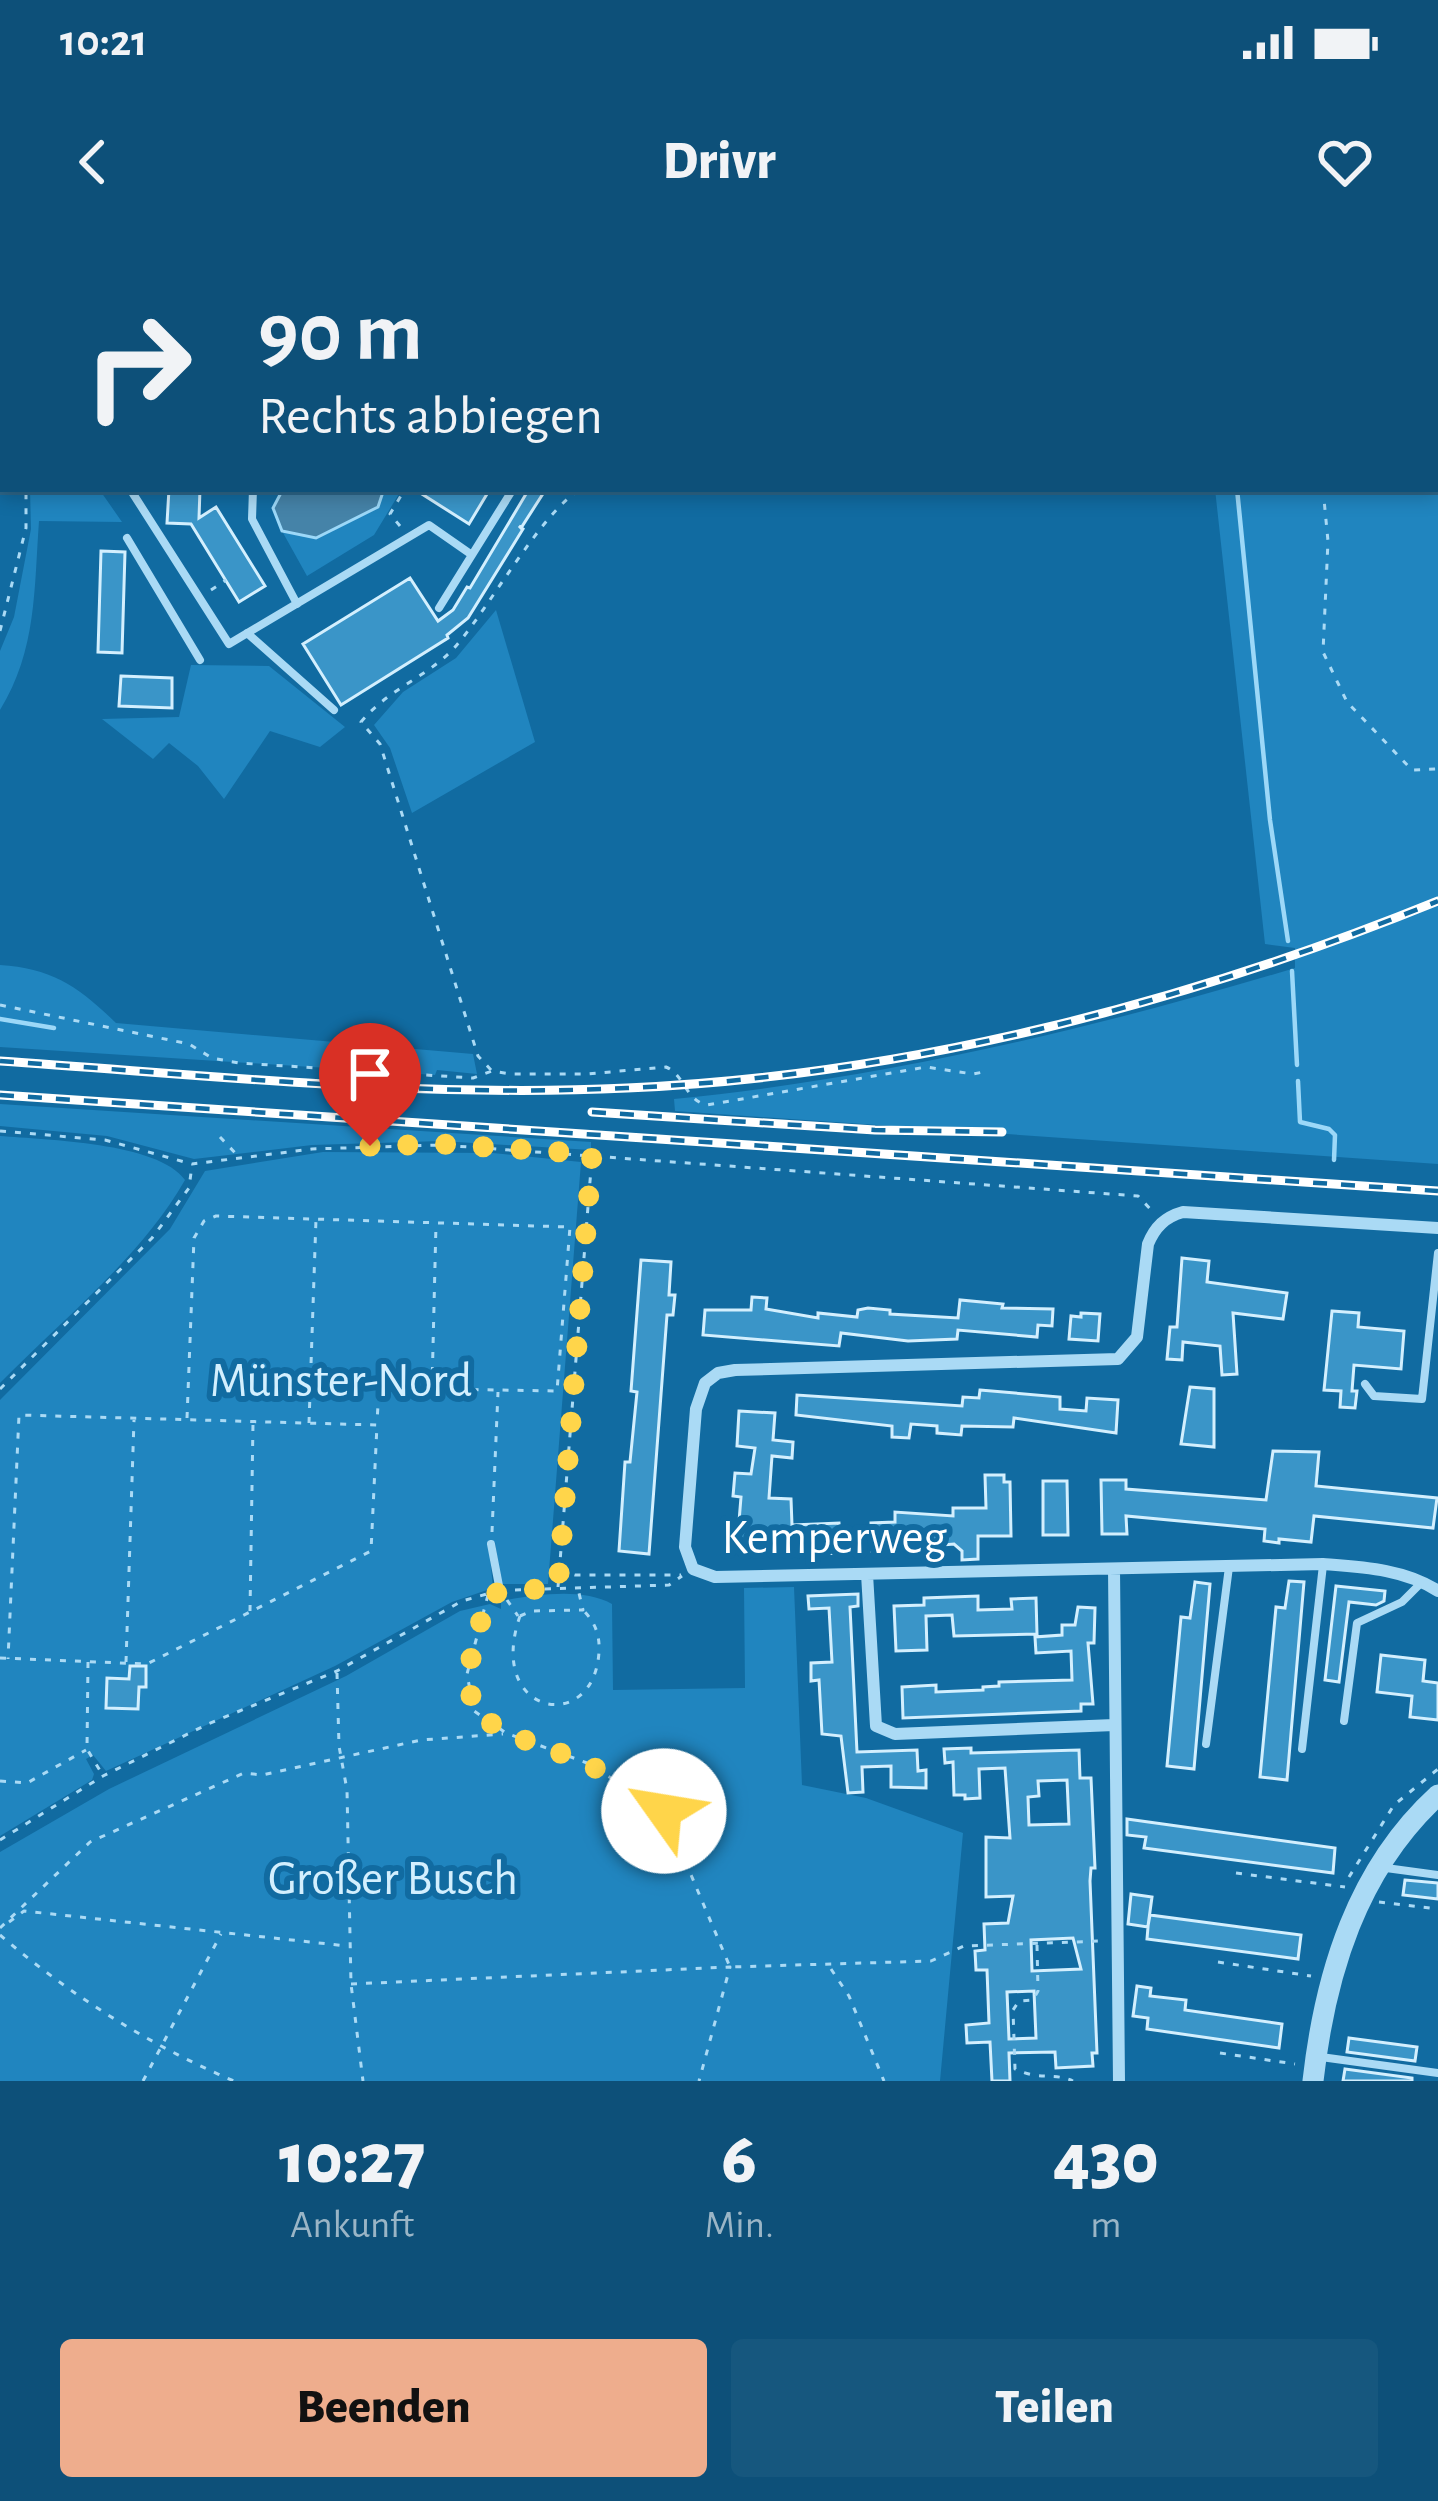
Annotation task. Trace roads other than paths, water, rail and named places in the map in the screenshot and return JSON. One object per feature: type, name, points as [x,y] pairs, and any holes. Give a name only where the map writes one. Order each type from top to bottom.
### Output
[{"type":"street","name":"Kemperweg","points":[[1438,1228],[1183,1212],[1162,1222],[1148,1244],[1137,1337],[1118,1359],[718,1373],[704,1383],[696,1408],[685,1547],[693,1569],[715,1577],[1323,1564],[1373,1569],[1423,1581],[1438,1591]]},
{"type":"street","points":[[1114,1569],[1119,2081]]},
{"type":"street","points":[[867,1574],[876,1726],[895,1734],[1114,1725]]},
{"type":"street","points":[[1315,2068],[1333,1978],[1370,1901],[1378,1867],[1403,1831],[1438,1795]]},
{"type":"lane","points":[[132,492],[229,644],[429,525],[472,555]]},
{"type":"lane","points":[[253,492],[252,519],[297,604]]},
{"type":"lane","points":[[439,608],[511,492]]},
{"type":"lane","points":[[127,538],[200,660]]},
{"type":"lane","points":[[247,633],[334,710]]},
{"type":"lane","points":[[1365,1384],[1375,1396],[1422,1399],[1434,1337],[1438,1253]]},
{"type":"lane","points":[[491,1544],[500,1591]]},
{"type":"lane","points":[[1302,1749],[1323,1564]]},
{"type":"lane","points":[[1206,1744],[1229,1565]]},
{"type":"lane","points":[[1344,1720],[1357,1623],[1402,1602],[1423,1581]]},
{"type":"lane","points":[[1378,1867],[1438,1875]]},
{"type":"lane","points":[[1315,2068],[1438,2073]]},
{"type":"waterway","points":[[1237,492],[1270,820],[1288,941]]},
{"type":"waterway","points":[[1292,971],[1297,1065]]},
{"type":"waterway","points":[[0,1019],[54,1028]]},
{"type":"waterway","points":[[1298,1081],[1300,1122],[1335,1135],[1334,1160]]},
{"type":"railway","points":[[0,1061],[313,1084],[470,1090],[731,1081],[937,1051],[1040,1029],[1242,972],[1438,901]]},
{"type":"railway","points":[[0,1095],[1438,1191]]},
{"type":"railway","points":[[592,1112],[875,1130],[1002,1132]]},
{"type":"park label","name":"Münster-Nord","points":[[341,1379]]},
{"type":"park label","name":"Großer Busch","points":[[393,1877]]}]
